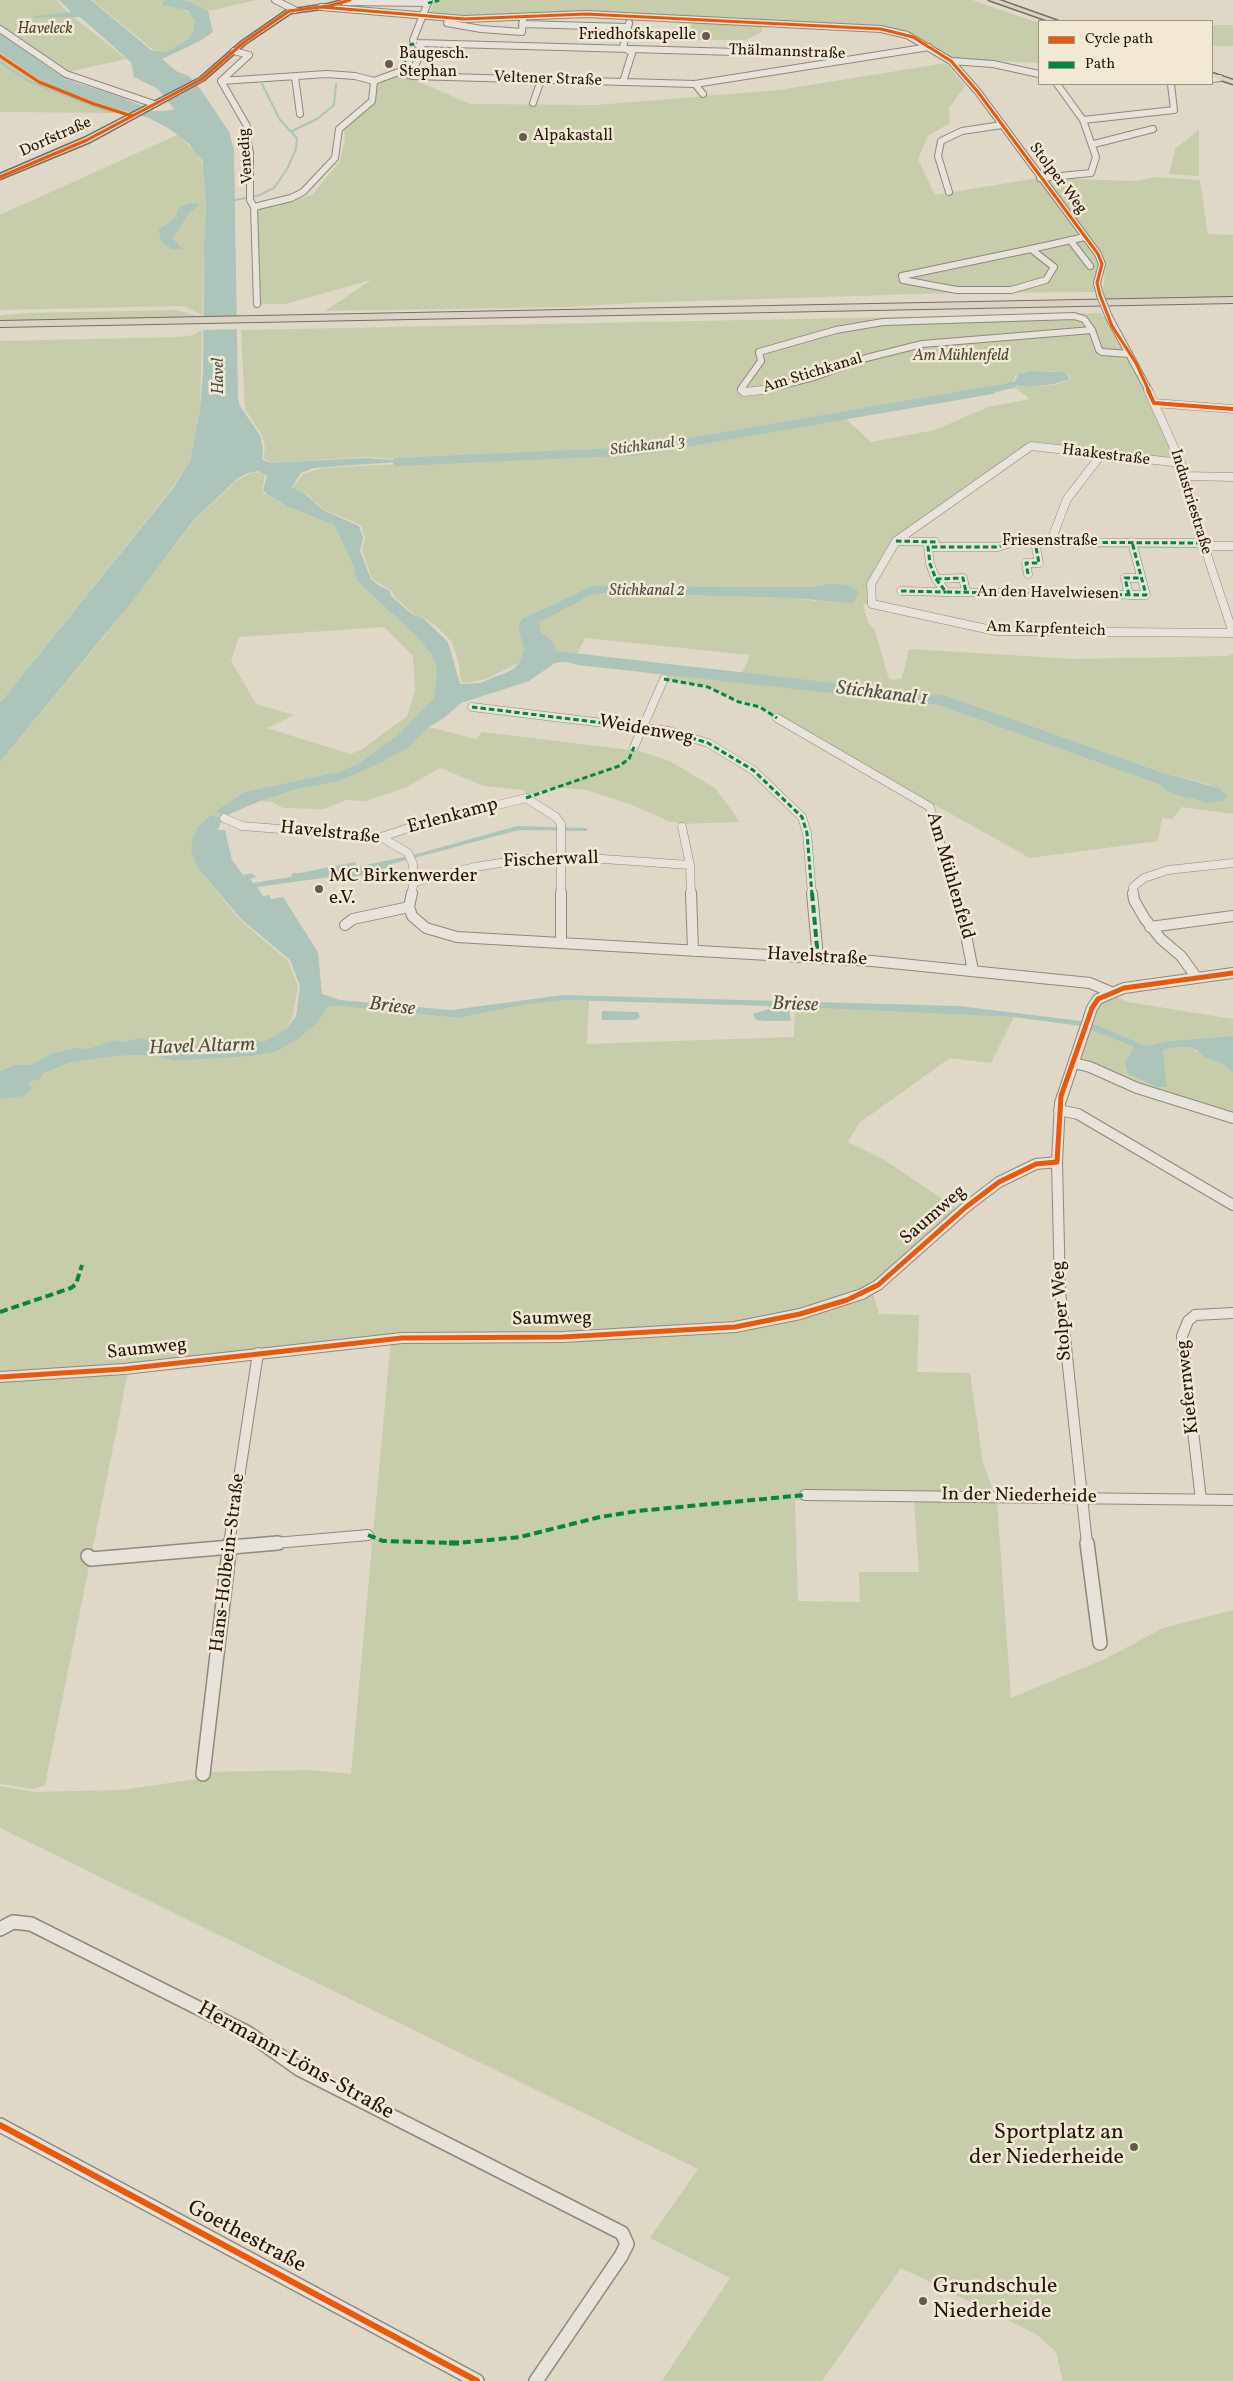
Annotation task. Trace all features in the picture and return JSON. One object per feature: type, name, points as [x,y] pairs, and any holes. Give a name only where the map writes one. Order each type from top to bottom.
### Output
[{"type":"highway","points":[[251,323],[1233,300]]},
{"type":"highway","points":[[0,324],[187,324],[1233,306]]},
{"type":"highway","points":[[0,330],[187,324]]},
{"type":"main road","points":[[295,10],[347,1]]},
{"type":"main road","points":[[999,1],[1052,20]]},
{"type":"main road","name":"Dorfstraße","points":[[0,177],[87,140],[202,78],[278,19],[295,10]]},
{"type":"main road","points":[[1213,75],[1233,82]]},
{"type":"street","points":[[275,0],[295,10]]},
{"type":"street","points":[[221,82],[339,74],[374,81],[405,71],[414,66],[422,49],[413,40],[429,2],[347,1]]},
{"type":"street","points":[[321,7],[441,19],[443,22],[457,26],[522,32],[523,17]]},
{"type":"street","name":"Stolper Weg","points":[[441,19],[586,14],[881,30],[907,35],[951,61],[978,92],[1085,237],[1101,261],[1097,283],[1100,296],[1124,346]]},
{"type":"street","points":[[623,82],[632,54],[623,47],[627,27],[632,17]]},
{"type":"street","points":[[522,24],[627,27]]},
{"type":"street","points":[[0,29],[66,74],[151,106]]},
{"type":"street","name":"Thälmannstraße","points":[[417,44],[842,55],[857,57]]},
{"type":"street","name":"Veltener Straße","points":[[405,71],[412,76],[695,84],[929,47]]},
{"type":"street","points":[[221,82],[249,55],[234,52]]},
{"type":"street","points":[[951,61],[992,64],[1038,74]]},
{"type":"street","points":[[295,77],[300,114]]},
{"type":"street","points":[[1213,79],[1220,78]]},
{"type":"street","points":[[533,103],[541,80]]},
{"type":"street","name":"Venedig","points":[[254,207],[297,196],[321,174],[336,154],[339,129],[372,101],[374,81]]},
{"type":"street","name":"Venedig","points":[[221,82],[247,126],[246,133],[250,153],[250,198],[254,207],[257,304]]},
{"type":"street","points":[[695,84],[703,94]]},
{"type":"street","points":[[1040,178],[1091,173],[1096,157],[1094,144],[1083,120],[1058,85]]},
{"type":"street","points":[[1083,120],[1174,110],[1171,85]]},
{"type":"street","points":[[949,192],[938,156],[941,141],[962,131],[1002,125]]},
{"type":"street","points":[[1094,144],[1154,129]]},
{"type":"street","points":[[1031,249],[1054,267],[1046,280],[1011,290],[957,290],[903,280],[902,276],[1085,237]]},
{"type":"street","points":[[1070,240],[1090,266]]},
{"type":"street","name":"Am Stichkanal","points":[[1092,330],[922,344],[866,358],[814,377],[754,392],[744,392],[741,389],[756,370],[760,361],[759,352],[871,323],[952,318],[1066,315],[1084,318],[1092,330],[1102,352],[1129,354]]},
{"type":"street","name":"Industriestraße","points":[[1124,346],[1154,402],[1181,463],[1204,545],[1233,633]]},
{"type":"street","points":[[1154,402],[1233,409]]},
{"type":"street","name":"Haakestraße","points":[[896,542],[922,521],[1031,446],[1181,463]]},
{"type":"street","points":[[1054,542],[1054,532],[1067,499],[1101,455]]},
{"type":"street","points":[[1185,476],[1233,476]]},
{"type":"street","name":"Friesenstraße","points":[[896,542],[1132,542],[1233,546]]},
{"type":"street","name":"Am Karpfenteich","points":[[896,542],[871,584],[872,604],[925,614],[996,631],[1233,633]]},
{"type":"street","points":[[946,592],[936,578],[930,564],[928,547],[998,547],[1013,542]]},
{"type":"street","points":[[1028,574],[1026,563],[1039,563],[1035,542]]},
{"type":"street","name":"An den Havelwiesen","points":[[902,591],[1146,595],[1132,542]]},
{"type":"street","name":"An den Havelwiesen","points":[[936,578],[963,578],[966,592]]},
{"type":"street","name":"An den Havelwiesen","points":[[1129,595],[1125,578],[1141,578]]},
{"type":"street","points":[[634,748],[664,679]]},
{"type":"street","name":"Weidenweg","points":[[472,707],[643,726],[695,738],[722,750],[759,775],[802,817],[810,852],[818,958]]},
{"type":"street","name":"Am Mühlenfeld","points":[[777,718],[930,807],[964,925],[973,971]]},
{"type":"street","name":"Erlenkamp","points":[[380,838],[421,824],[526,798],[556,817],[561,830],[561,858]]},
{"type":"street","name":"Havelstraße","points":[[224,818],[235,824],[251,827],[380,838],[396,844],[410,857],[414,882],[409,907],[418,922],[441,934],[457,937],[818,958],[973,971],[1090,983],[1111,992]]},
{"type":"street","points":[[682,827],[690,865],[693,951]]},
{"type":"street","points":[[561,858],[561,943]]},
{"type":"street","name":"Fischerwall","points":[[414,882],[503,862],[561,858],[690,865]]},
{"type":"street","points":[[1197,978],[1181,956],[1150,927],[1134,900],[1133,887],[1153,874],[1174,869],[1233,863]]},
{"type":"street","points":[[345,925],[353,920],[409,907]]},
{"type":"street","points":[[1150,927],[1233,916]]},
{"type":"street","points":[[1111,992],[1124,988],[1233,973]]},
{"type":"street","name":"Stolper Weg","points":[[1100,1643],[1080,1498],[1060,1291],[1057,1162],[1061,1096],[1095,1003],[1111,992]]},
{"type":"street","points":[[1074,1063],[1090,1067],[1132,1086],[1233,1118]]},
{"type":"street","points":[[1059,1110],[1078,1114],[1233,1205]]},
{"type":"street","name":"Saumweg","points":[[0,1377],[124,1369],[402,1338],[563,1337],[735,1327],[800,1314],[862,1294],[878,1285],[966,1207],[999,1182],[1036,1164],[1057,1162]]},
{"type":"street","name":"Kiefernweg","points":[[1201,1500],[1182,1336],[1188,1321],[1195,1316],[1203,1313],[1233,1313]]},
{"type":"street","name":"Hans-Holbein-Straße","points":[[203,1774],[229,1546],[258,1353]]},
{"type":"street","name":"In der Niederheide","points":[[805,1494],[1233,1500]]},
{"type":"street","points":[[88,1556],[91,1559],[368,1535]]},
{"type":"street","name":"Hermann-Löns-Straße","points":[[0,1929],[14,1922],[31,1924],[217,2016],[259,2040],[281,2058],[299,2069],[622,2232],[627,2244],[621,2256],[536,2381]]},
{"type":"street","name":"Goethestraße","points":[[0,2125],[477,2381]]},
{"type":"green space","name":"Haveleck","points":[[0,0],[57,0],[69,14],[127,59],[58,74],[0,33]]},
{"type":"green space","points":[[92,0],[168,0],[163,5],[181,8],[193,15],[195,20],[193,32],[188,40],[178,47],[165,53],[156,52]]},
{"type":"green space","points":[[182,0],[257,0],[208,11],[191,2]]},
{"type":"green space","points":[[434,0],[972,0],[1038,23],[1038,63],[953,59],[908,33],[585,12],[464,18],[429,16]]},
{"type":"green space","points":[[692,21],[762,25],[762,32],[745,40],[689,40]]},
{"type":"green space","points":[[1213,25],[1233,25],[1233,46],[1213,46]]},
{"type":"green space","points":[[0,52],[42,82],[127,113],[0,112]]},
{"type":"green space","points":[[946,63],[965,86],[949,108],[950,123],[928,136],[918,159],[935,195],[1038,178],[1136,181],[1156,177],[1200,180],[1208,234],[1233,235],[1233,297],[1106,299],[1103,293],[1105,268],[1098,267],[1094,283],[1095,292],[953,293],[632,303],[568,307],[325,311],[371,280],[285,304],[261,304],[256,208],[275,206],[312,195],[340,161],[345,140],[344,128],[375,102],[378,82],[402,74],[470,104],[596,105],[779,90]]},
{"type":"green space","points":[[1199,130],[1199,176],[1169,174],[1175,149]]},
{"type":"green space","points":[[177,135],[196,152],[204,167],[206,203],[204,246],[202,247],[204,247],[202,315],[183,306],[0,310],[0,215]]},
{"type":"green space","points":[[176,310],[203,317],[0,321],[0,315],[29,313]]},
{"type":"green space","points":[[1101,313],[1103,317],[1107,317],[1134,364],[1177,461],[1028,447],[893,541],[877,570],[871,604],[863,604],[868,622],[875,631],[889,679],[894,680],[902,678],[909,649],[1074,659],[1228,656],[1233,654],[1233,814],[1182,807],[1172,819],[1162,818],[1158,841],[1030,858],[779,718],[762,706],[739,700],[703,685],[664,678],[666,674],[938,705],[1161,785],[1167,791],[1180,796],[1198,801],[1224,791],[1208,784],[1163,773],[947,696],[742,673],[750,655],[585,638],[577,654],[555,651],[554,643],[541,632],[540,628],[540,622],[592,595],[604,593],[792,598],[816,601],[828,584],[814,587],[592,586],[522,619],[518,627],[524,650],[519,663],[486,679],[467,683],[461,682],[458,659],[451,641],[437,627],[423,617],[414,615],[394,596],[392,591],[372,579],[362,550],[365,538],[361,525],[324,510],[305,493],[293,487],[303,474],[322,468],[640,452],[845,418],[871,442],[935,430],[988,407],[1030,399],[1013,386],[1055,385],[1071,379],[1069,374],[1053,371],[1023,372],[1015,376],[1012,384],[965,395],[639,450],[411,460],[364,457],[271,463],[263,458],[265,448],[262,435],[245,409],[241,330]]},
{"type":"green space","points":[[202,331],[200,410],[190,461],[173,487],[0,703],[0,341],[178,337],[194,335]]},
{"type":"green space","points":[[254,472],[262,473],[265,476],[262,490],[264,493],[287,507],[334,525],[353,565],[356,580],[415,635],[432,655],[437,669],[434,698],[398,735],[358,764],[338,772],[244,792],[216,811],[225,816],[222,819],[211,815],[197,867],[239,919],[288,961],[298,986],[293,1016],[285,1030],[263,1042],[251,1039],[232,1046],[218,1042],[197,1045],[181,1042],[160,1043],[139,1038],[124,1042],[116,1040],[87,1049],[48,1055],[31,1065],[15,1065],[0,1071],[0,762],[104,637],[194,521],[237,480]],"holes":[[[384,627],[413,656],[415,691],[407,716],[361,750],[350,754],[267,728],[294,715],[256,704],[231,661],[239,637]]]},
{"type":"green space","points":[[1040,543],[1194,544],[1195,548],[1041,548]]},
{"type":"green space","points":[[429,727],[476,739],[482,732],[639,751],[670,761],[716,789],[740,822],[681,824],[668,821],[630,804],[586,790],[553,787],[528,795],[523,790],[484,786],[440,768],[405,788],[366,801],[346,800],[324,809],[283,808],[272,802],[260,801],[298,789],[340,781],[381,763],[409,747]]},
{"type":"green space","points":[[1110,994],[1128,1002],[1233,1019],[1233,1036],[1168,1041],[1147,1046],[1089,1022],[1094,1009]]},
{"type":"green space","points":[[564,1000],[589,1001],[587,1044],[794,1037],[795,1007],[1014,1017],[991,1063],[950,1058],[859,1123],[848,1142],[883,1159],[963,1213],[873,1293],[879,1314],[919,1315],[917,1372],[970,1373],[983,1463],[997,1501],[1011,1698],[1107,1658],[1163,1628],[1233,1610],[1233,2381],[1063,2381],[1056,2352],[1036,2334],[901,2268],[822,2381],[662,2381],[730,2278],[650,2238],[698,2169],[0,1828],[0,1786],[35,1792],[122,1790],[203,1778],[209,1772],[309,1770],[351,1774],[391,1339],[124,1370],[127,1375],[120,1413],[45,1785],[34,1789],[0,1784],[0,1099],[34,1087],[28,1084],[42,1074],[69,1063],[115,1056],[150,1055],[176,1061],[252,1056],[275,1052],[318,1022],[328,1007],[339,1006],[458,1018],[523,1005]],"holes":[[[795,1500],[914,1502],[919,1572],[859,1572],[860,1602],[798,1601]]]},
{"type":"green space","points":[[1087,1028],[1134,1047],[1128,1074],[1157,1087],[1167,1087],[1163,1049],[1189,1047],[1223,1064],[1233,1073],[1233,1115],[1075,1063]]},
{"type":"water","points":[[59,0],[91,0],[151,50],[165,53],[188,40],[193,32],[195,20],[187,10],[163,5],[162,2],[182,0],[191,2],[208,11],[213,32],[200,41],[162,59],[176,71],[189,76],[201,90],[229,132],[234,150],[238,397],[240,406],[260,435],[263,449],[262,459],[270,463],[364,458],[410,461],[314,468],[301,473],[292,487],[304,493],[323,510],[359,526],[363,538],[360,551],[371,579],[390,591],[391,596],[413,615],[422,617],[448,642],[460,684],[480,683],[512,670],[519,663],[524,650],[518,627],[522,619],[592,586],[814,587],[828,584],[848,585],[858,591],[854,603],[792,598],[604,593],[592,595],[540,622],[540,628],[541,632],[554,643],[556,651],[947,696],[1163,773],[1219,788],[1227,795],[1225,800],[1208,803],[1180,796],[1167,791],[1161,785],[938,705],[578,665],[566,662],[555,663],[529,681],[461,703],[444,718],[429,727],[409,747],[381,763],[340,781],[298,789],[260,801],[225,816],[216,811],[244,792],[338,772],[358,764],[398,735],[434,698],[437,669],[432,655],[415,635],[356,580],[353,565],[334,525],[288,507],[268,495],[263,490],[267,476],[258,471],[248,473],[237,479],[193,521],[135,598],[0,762],[0,703],[174,487],[190,461],[200,410],[203,372],[204,247],[202,247],[204,246],[206,203],[203,162],[189,144],[168,128],[149,118],[103,105],[42,82],[0,52],[0,33],[58,74],[74,82],[121,97],[153,111],[174,109],[158,89],[134,77],[131,62],[80,17],[34,18],[34,16],[71,12]]},
{"type":"water","points":[[193,203],[200,204],[189,213],[173,238],[182,249],[172,249],[159,238],[161,233],[158,230],[175,219],[179,207]]},
{"type":"water","points":[[1031,371],[1060,372],[1067,374],[1070,379],[1054,384],[1028,387],[1013,385],[1018,374]]},
{"type":"water","points":[[211,815],[222,819],[218,830],[225,830],[232,860],[243,875],[252,873],[256,877],[250,879],[253,883],[291,877],[293,873],[355,862],[357,867],[413,855],[517,826],[587,828],[587,831],[519,830],[388,865],[389,867],[365,875],[332,880],[330,877],[257,887],[263,896],[269,895],[271,899],[283,897],[318,952],[322,994],[340,1000],[451,1010],[563,995],[959,1006],[1089,1022],[1147,1046],[1168,1041],[1233,1036],[1233,1073],[1223,1064],[1203,1056],[1197,1050],[1189,1047],[1170,1048],[1163,1050],[1167,1087],[1157,1087],[1128,1074],[1125,1063],[1134,1047],[1081,1026],[1014,1017],[772,1006],[773,1009],[789,1010],[791,1021],[769,1021],[756,1020],[753,1014],[769,1009],[769,1006],[564,1000],[523,1005],[458,1018],[339,1006],[328,1007],[318,1022],[298,1039],[275,1052],[252,1056],[176,1061],[150,1055],[115,1056],[69,1063],[42,1074],[40,1080],[33,1080],[28,1084],[34,1087],[24,1096],[0,1099],[0,1071],[15,1065],[31,1065],[50,1054],[76,1048],[87,1049],[116,1040],[124,1042],[139,1038],[160,1043],[181,1042],[197,1045],[218,1042],[232,1046],[235,1042],[251,1039],[263,1042],[285,1030],[296,1016],[300,986],[290,960],[241,919],[197,867],[191,849],[193,838],[197,828]]},
{"type":"water","points":[[602,1011],[638,1012],[640,1017],[635,1020],[602,1020]]},
{"type":"pier","points":[[200,316],[240,316],[240,329],[200,330]]},
{"type":"waterway","points":[[0,62],[28,81],[93,106],[109,112],[120,108]]},
{"type":"waterway","points":[[235,200],[257,196],[274,188],[287,169],[296,149],[297,138],[280,120],[262,84]]},
{"type":"waterway","points":[[292,131],[317,119],[334,105],[336,84]]},
{"type":"waterway","name":"Stichkanal 3","points":[[989,390],[1013,385]]},
{"type":"waterway","name":"Stichkanal 3","points":[[397,462],[639,451],[989,390]]},
{"type":"marked path","points":[[428,3],[441,0]]},
{"type":"marked path","points":[[402,72],[410,45],[417,43]]},
{"type":"marked path","points":[[896,541],[936,542]]},
{"type":"marked path","points":[[1009,542],[1203,543]]},
{"type":"marked path","points":[[1013,542],[998,547],[928,547],[930,564],[936,579],[946,592],[1146,595],[1132,542]]},
{"type":"marked path","points":[[1028,574],[1026,563],[1039,563],[1035,542]]},
{"type":"marked path","points":[[936,579],[963,578],[966,592]]},
{"type":"marked path","points":[[1129,595],[1125,578],[1141,578]]},
{"type":"marked path","points":[[901,591],[946,592]]},
{"type":"marked path","points":[[664,679],[708,687],[739,702],[760,707],[777,718]]},
{"type":"marked path","points":[[472,707],[669,731],[708,743],[753,770],[802,817],[807,833],[818,958]]},
{"type":"marked path","points":[[526,798],[619,766],[629,759],[634,747]]},
{"type":"marked path","points":[[0,1312],[71,1288],[76,1284],[82,1265]]},
{"type":"marked path","points":[[368,1535],[383,1541],[457,1543],[520,1537],[600,1517],[638,1511],[805,1495]]},
{"type":"cycle path","points":[[0,177],[87,140],[202,79],[243,43],[289,11],[329,6],[350,0]]},
{"type":"cycle path","points":[[321,7],[464,19],[586,14],[881,29],[913,37],[951,61],[978,92],[1098,254],[1102,264],[1097,283],[1100,295],[1112,326],[1136,363],[1154,403],[1233,409]]},
{"type":"cycle path","points":[[0,56],[39,82],[94,104],[132,116]]},
{"type":"cycle path","points":[[0,1377],[124,1369],[402,1338],[563,1337],[735,1327],[800,1314],[847,1300],[878,1285],[966,1207],[999,1182],[1036,1164],[1057,1162],[1061,1096],[1092,1008],[1098,999],[1124,988],[1233,973]]},
{"type":"cycle path","points":[[0,2125],[477,2381]]},
{"type":"place","name":"Friedhofskapelle","points":[[706,36]]},
{"type":"place","name":"Baugesch. Stephan","points":[[389,64]]},
{"type":"place","name":"Alpakastall","points":[[523,137]]},
{"type":"place","name":"MC Birkenwerder e.V.","points":[[319,889]]},
{"type":"place","name":"Sportplatz an der Niederheide","points":[[1134,2147]]},
{"type":"place","name":"Grundschule Niederheide","points":[[923,2301]]},
{"type":"water label","name":"Havel","points":[[220,376]]},
{"type":"water label","name":"Stichkanal 2","points":[[647,592]]},
{"type":"water label","name":"Stichkanal 1","points":[[882,695]]},
{"type":"water label","name":"Briese","points":[[795,1006]]},
{"type":"water label","name":"Briese","points":[[392,1008]]},
{"type":"water label","name":"Havel Altarm","points":[[202,1048]]}]
